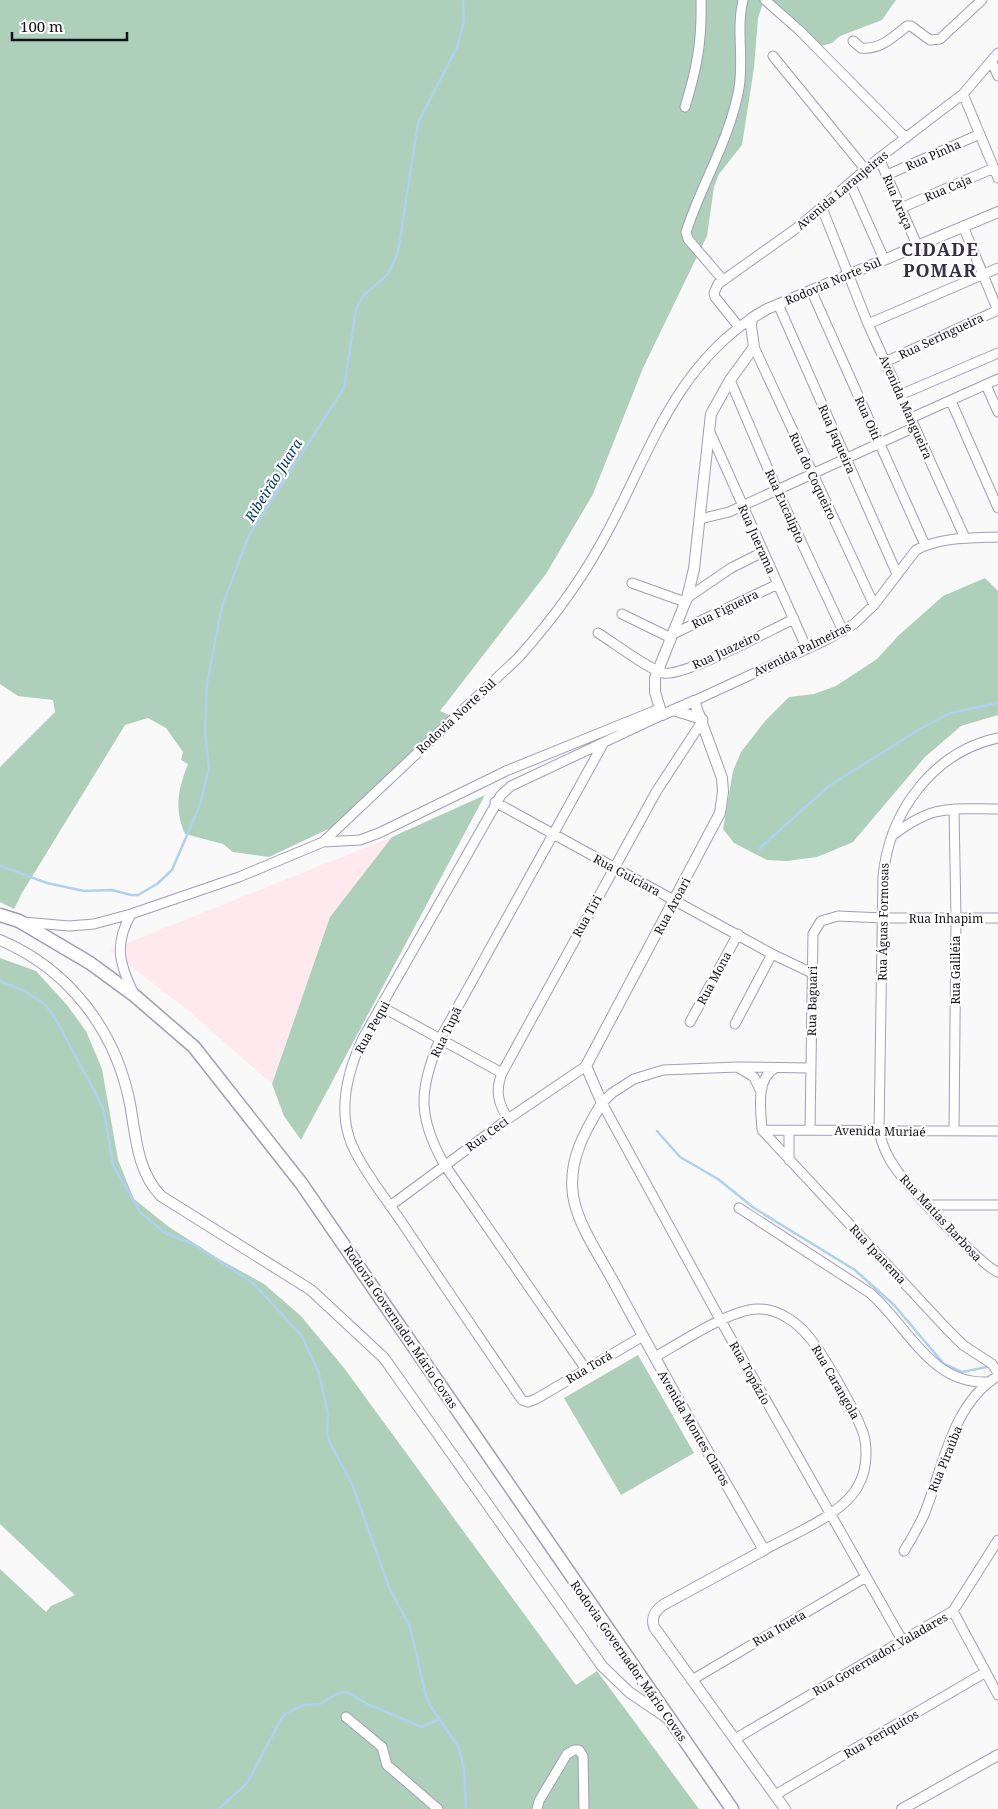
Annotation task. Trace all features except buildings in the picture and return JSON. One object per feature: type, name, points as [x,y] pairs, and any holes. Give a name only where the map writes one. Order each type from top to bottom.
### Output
[{"type":"main road","name":"Rodovia Governador Mário Covas","points":[[0,914],[19,921],[70,950],[135,996],[194,1047],[301,1183],[732,1809]]},
{"type":"street","points":[[685,107],[697,68],[701,26],[701,0]]},
{"type":"street","points":[[739,327],[715,297],[716,288],[723,280],[688,239],[686,232],[732,120],[740,80],[740,12],[743,0]]},
{"type":"street","points":[[765,0],[799,30],[906,138]]},
{"type":"street","points":[[853,41],[860,48],[872,49],[888,41],[907,26],[912,26],[930,40],[940,39],[982,0]]},
{"type":"street","name":"Avenida Laranjeiras","points":[[723,280],[822,208],[865,169],[963,94],[998,53]]},
{"type":"street","points":[[773,56],[865,169]]},
{"type":"street","points":[[992,62],[998,76]]},
{"type":"street","points":[[963,94],[998,178]]},
{"type":"street","name":"Rua Pinha","points":[[887,175],[980,134]]},
{"type":"street","name":"Rua Araça","points":[[879,158],[917,245]]},
{"type":"street","name":"Rua Caja","points":[[901,208],[994,168]]},
{"type":"street","points":[[850,183],[884,259]]},
{"type":"street","name":"Avenida Mangueira","points":[[822,208],[868,324],[965,538]]},
{"type":"street","name":"Rodovia Norte Sul","points":[[19,921],[69,926],[94,924],[131,914],[240,877],[323,842],[518,658],[542,631],[584,572],[611,525],[675,398],[696,367],[739,327],[778,304],[998,212]]},
{"type":"street","points":[[963,226],[998,310]]},
{"type":"street","points":[[868,324],[998,268]]},
{"type":"street","name":"Rua Oiti","points":[[811,290],[925,545]]},
{"type":"street","name":"Rua Jaqueira","points":[[778,304],[897,574]]},
{"type":"street","name":"Rua Seringueira","points":[[885,362],[998,310]]},
{"type":"street","points":[[660,712],[655,692],[657,670],[686,600],[698,545],[708,429],[713,408],[730,380],[754,347],[751,326],[752,318]]},
{"type":"street","name":"Rua do Coqueiro","points":[[754,347],[874,605]]},
{"type":"street","points":[[900,395],[998,353]]},
{"type":"street","name":"Rua Eucalipto","points":[[730,380],[777,490],[843,631]]},
{"type":"street","points":[[911,418],[998,380]]},
{"type":"street","points":[[986,385],[998,412]]},
{"type":"street","points":[[951,401],[998,508]]},
{"type":"street","points":[[700,519],[722,515],[915,427]]},
{"type":"street","name":"Rua Juerama","points":[[708,429],[806,649]]},
{"type":"street","points":[[925,545],[965,538],[998,537]]},
{"type":"street","name":"Avenida Palmeiras","points":[[694,700],[843,631],[874,605],[910,556],[925,545]]},
{"type":"street","points":[[686,600],[731,568],[763,552]]},
{"type":"street","points":[[632,583],[686,600]]},
{"type":"street","name":"Rua Figueira","points":[[672,636],[778,584]]},
{"type":"street","points":[[622,614],[672,636]]},
{"type":"street","name":"Rua Juazeiro","points":[[657,670],[674,672],[691,667],[794,619]]},
{"type":"street","points":[[598,633],[657,670]]},
{"type":"street","points":[[323,842],[352,841],[379,833],[506,771],[660,712],[685,698],[694,700]]},
{"type":"street","points":[[660,712],[673,710],[694,700]]},
{"type":"street","name":"Rua Aroari","points":[[586,1066],[714,826],[722,802],[722,778],[694,700]]},
{"type":"street","points":[[673,710],[702,720]]},
{"type":"street","name":"Rua Pequi","points":[[536,1399],[528,1402],[522,1400],[390,1206],[352,1146],[346,1127],[345,1112],[348,1080],[363,1038],[382,1008],[495,802],[511,786],[603,744],[660,712]]},
{"type":"street","name":"Rua Tiri","points":[[508,1119],[498,1096],[498,1084],[502,1073],[656,792],[702,720]]},
{"type":"street","name":"Rua Águas Formosas","points":[[879,1130],[883,876],[890,837],[911,798],[938,767],[959,752],[979,742],[998,738]]},
{"type":"street","name":"Rua Tupã","points":[[585,1368],[444,1164],[428,1133],[424,1110],[428,1072],[440,1039],[603,744]]},
{"type":"street","name":"Rua Guiciara","points":[[495,802],[772,954],[812,973]]},
{"type":"street","name":"Rua Galiléia","points":[[954,809],[956,918],[954,1131]]},
{"type":"street","points":[[890,837],[922,816],[937,810],[998,810]]},
{"type":"street","points":[[131,914],[123,928],[120,940],[124,970],[135,996]]},
{"type":"street","name":"Rua Inhapim","points":[[813,934],[818,923],[830,916],[998,918]]},
{"type":"street","name":"Rua Mona","points":[[690,1022],[738,934]]},
{"type":"street","name":"Rua Baguari","points":[[810,1129],[813,934]]},
{"type":"street","points":[[0,940],[38,960],[64,980],[100,1023],[110,1042],[124,1079],[142,1163],[151,1185],[161,1196],[311,1290],[370,1343],[384,1358],[457,1458],[602,1666],[629,1692],[668,1718]]},
{"type":"street","points":[[735,1024],[772,954]]},
{"type":"street","points":[[382,1008],[502,1073]]},
{"type":"street","points":[[586,1066],[602,1103]]},
{"type":"street","name":"Rua Ceci","points":[[390,1206],[444,1164],[586,1066]]},
{"type":"street","points":[[737,1067],[754,1077],[761,1092]]},
{"type":"street","name":"Avenida Montes Claros","points":[[764,1550],[654,1357],[582,1222],[573,1195],[574,1168],[578,1148],[602,1103],[622,1086],[652,1072],[737,1067],[775,1068]]},
{"type":"street","points":[[762,1130],[761,1092],[767,1074],[775,1068],[811,1068]]},
{"type":"street","name":"Rua Topázio","points":[[602,1103],[721,1321],[902,1640]]},
{"type":"street","name":"Avenida Muriaé","points":[[762,1130],[998,1131]]},
{"type":"street","name":"Rua Ipanema","points":[[762,1130],[945,1326],[964,1345],[992,1364],[998,1374]]},
{"type":"street","points":[[788,1160],[789,1130]]},
{"type":"street","name":"Rua Matias Barbosa","points":[[879,1130],[883,1145],[896,1169],[928,1206],[980,1260],[998,1272]]},
{"type":"street","points":[[928,1206],[998,1205]]},
{"type":"street","points":[[739,1208],[870,1293],[883,1304],[924,1354],[942,1371],[962,1380],[987,1382]]},
{"type":"street","name":"Rua Carangola","points":[[654,1357],[740,1312],[758,1309],[784,1316],[810,1337],[848,1402],[865,1438],[865,1467],[860,1483],[853,1495],[844,1504],[764,1550]]},
{"type":"street","name":"Rua Torá","points":[[536,1399],[585,1368],[643,1336]]},
{"type":"street","name":"Rua Piraúba","points":[[904,1551],[923,1517],[956,1429],[974,1396],[987,1382],[998,1374]]},
{"type":"street","name":"Rua Governador Valadares","points":[[736,1739],[953,1611],[997,1543]]},
{"type":"street","points":[[764,1550],[663,1605],[655,1613],[653,1620],[654,1628],[785,1809]]},
{"type":"street","name":"Rua Itueta","points":[[692,1680],[866,1577]]},
{"type":"street","points":[[953,1611],[998,1695]]},
{"type":"street","name":"Rua Periquitos","points":[[776,1795],[986,1672]]},
{"type":"street","points":[[346,1717],[382,1747],[387,1765],[438,1809]]},
{"type":"street","points":[[537,1809],[539,1801],[567,1754],[574,1750],[579,1750],[583,1756],[584,1809]]},
{"type":"street","points":[[902,1809],[998,1755]]},
{"type":"shaded area","points":[[392,837],[330,917],[272,1084],[190,1012],[110,950]]},
{"type":"green space","points":[[0,0],[764,0],[758,18],[754,68],[742,145],[719,174],[714,187],[707,236],[643,368],[593,494],[546,574],[440,711],[452,716],[337,825],[269,857],[233,852],[223,844],[185,834],[178,807],[182,782],[188,764],[181,760],[183,752],[166,728],[148,718],[125,725],[14,909],[0,902],[0,767],[55,712],[53,700],[18,696],[0,684]]},
{"type":"green space","points":[[769,0],[896,0],[882,20],[840,36],[832,43],[817,47]]},
{"type":"green space","points":[[985,578],[998,591],[998,715],[961,726],[925,757],[853,842],[817,857],[787,861],[767,860],[734,843],[723,829],[733,771],[741,752],[765,721],[789,697],[814,694],[836,686],[877,659],[898,636],[943,596]]},
{"type":"green space","points":[[485,795],[301,1140],[284,1116],[272,1084],[330,917],[392,837]]},
{"type":"green space","points":[[0,958],[36,971],[67,1005],[86,1031],[102,1069],[118,1160],[134,1199],[169,1227],[219,1259],[264,1284],[301,1316],[344,1368],[576,1685],[597,1671],[699,1809],[0,1809],[0,1569],[46,1612],[51,1606],[75,1595],[0,1524]]},
{"type":"green space","points":[[638,1355],[694,1453],[621,1495],[564,1398]]},
{"type":"waterway","name":"Ribeirão Juara","points":[[0,866],[47,883],[84,891],[112,890],[131,895],[138,895],[157,884],[172,870],[200,805],[209,768],[205,731],[207,684],[222,606],[248,538],[344,388],[356,309],[364,295],[388,274],[398,252],[418,123],[457,47],[464,22],[463,0]]},
{"type":"waterway","points":[[759,849],[829,786],[920,729],[950,713],[998,703]]},
{"type":"waterway","points":[[0,981],[26,992],[45,1004],[55,1018],[104,1111],[113,1165],[140,1212],[165,1233],[193,1244],[253,1283],[302,1336],[319,1373],[328,1414],[327,1433],[329,1441],[352,1484],[389,1587],[410,1627],[426,1696],[431,1707],[458,1746],[464,1769],[466,1809]]},
{"type":"waterway","points":[[657,1131],[680,1157],[718,1179],[754,1208],[855,1270],[894,1305],[944,1364],[962,1372],[987,1367]]},
{"type":"waterway","points":[[219,1809],[248,1782],[285,1714],[303,1705],[320,1704],[338,1693],[347,1692],[369,1705],[422,1727],[439,1719]]},
{"type":"district","name":"CIDADE POMAR","points":[[940,259]]}]
